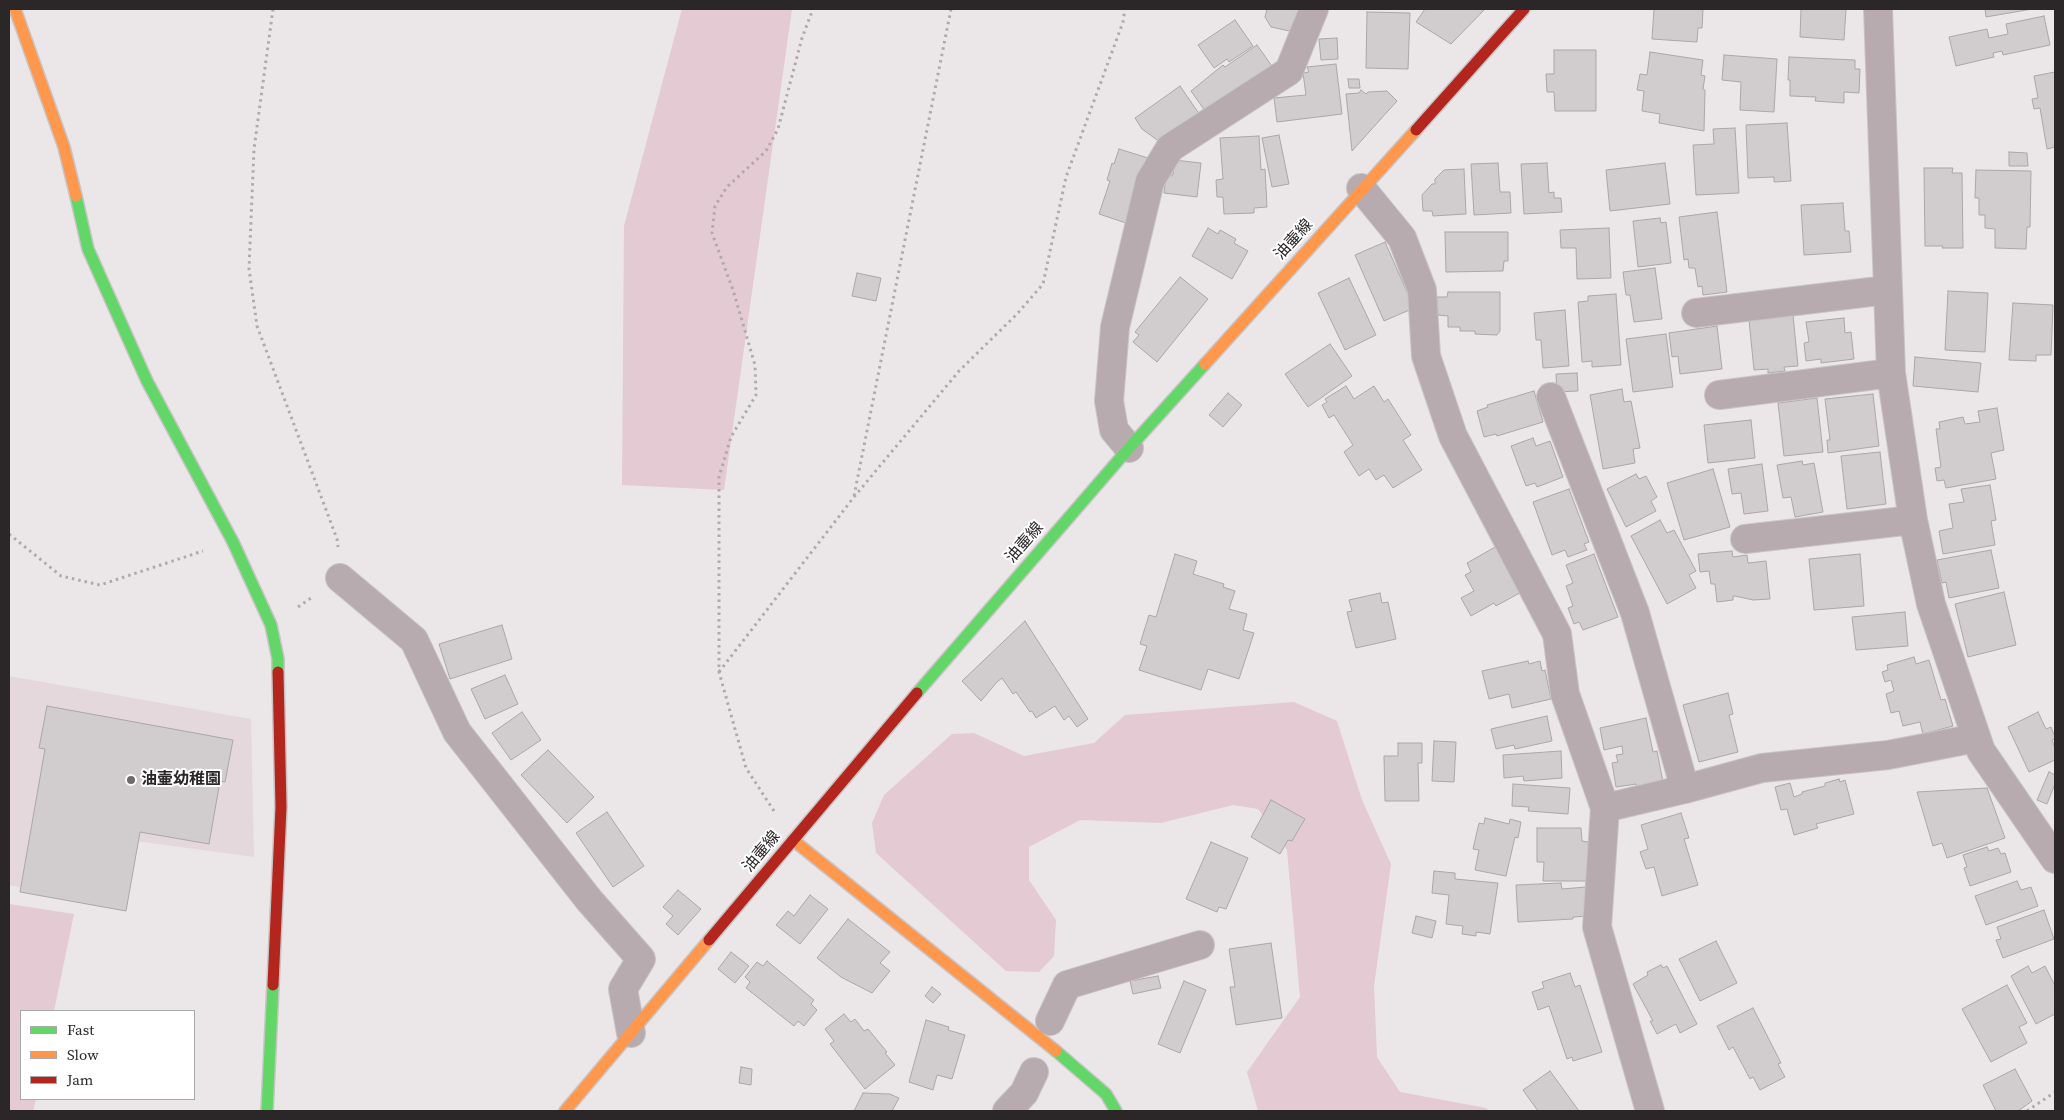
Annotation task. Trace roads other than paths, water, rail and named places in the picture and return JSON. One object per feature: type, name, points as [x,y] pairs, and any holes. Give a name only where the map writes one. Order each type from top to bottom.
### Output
[{"type":"street","points":[[14,9],[64,147],[88,249],[147,381],[233,542],[271,625],[278,659],[281,807],[267,1111]]},
{"type":"street","points":[[1129,448],[1114,430],[1109,401],[1115,327],[1150,181],[1170,148],[1289,71],[1314,9]]},
{"type":"street","name":"油壷線","points":[[565,1111],[951,652],[1129,448],[1524,9]]},
{"type":"street","points":[[1878,9],[1891,373],[1913,520],[1931,604],[1981,751],[2055,860]]},
{"type":"street","points":[[1361,188],[1402,238],[1422,290],[1426,356],[1453,436],[1557,634],[1565,694],[1605,808],[1596,927],[1650,1111]]},
{"type":"street","points":[[1696,313],[1887,290]]},
{"type":"street","points":[[1719,394],[1891,373]]},
{"type":"street","points":[[1551,397],[1635,613],[1685,789]]},
{"type":"street","points":[[1745,539],[1913,520]]},
{"type":"street","points":[[340,578],[414,640],[457,732],[589,900],[641,959],[623,989],[631,1034]]},
{"type":"street","points":[[1605,808],[1762,768],[1888,755],[1976,738]]},
{"type":"street","points":[[793,840],[1073,1065],[1106,1094],[1116,1111]]},
{"type":"street","points":[[1050,1022],[1067,985],[1200,945]]},
{"type":"street","points":[[1007,1111],[1024,1093],[1034,1072]]},
{"type":"place","name":"油壷幼稚園","points":[[131,780]]}]
